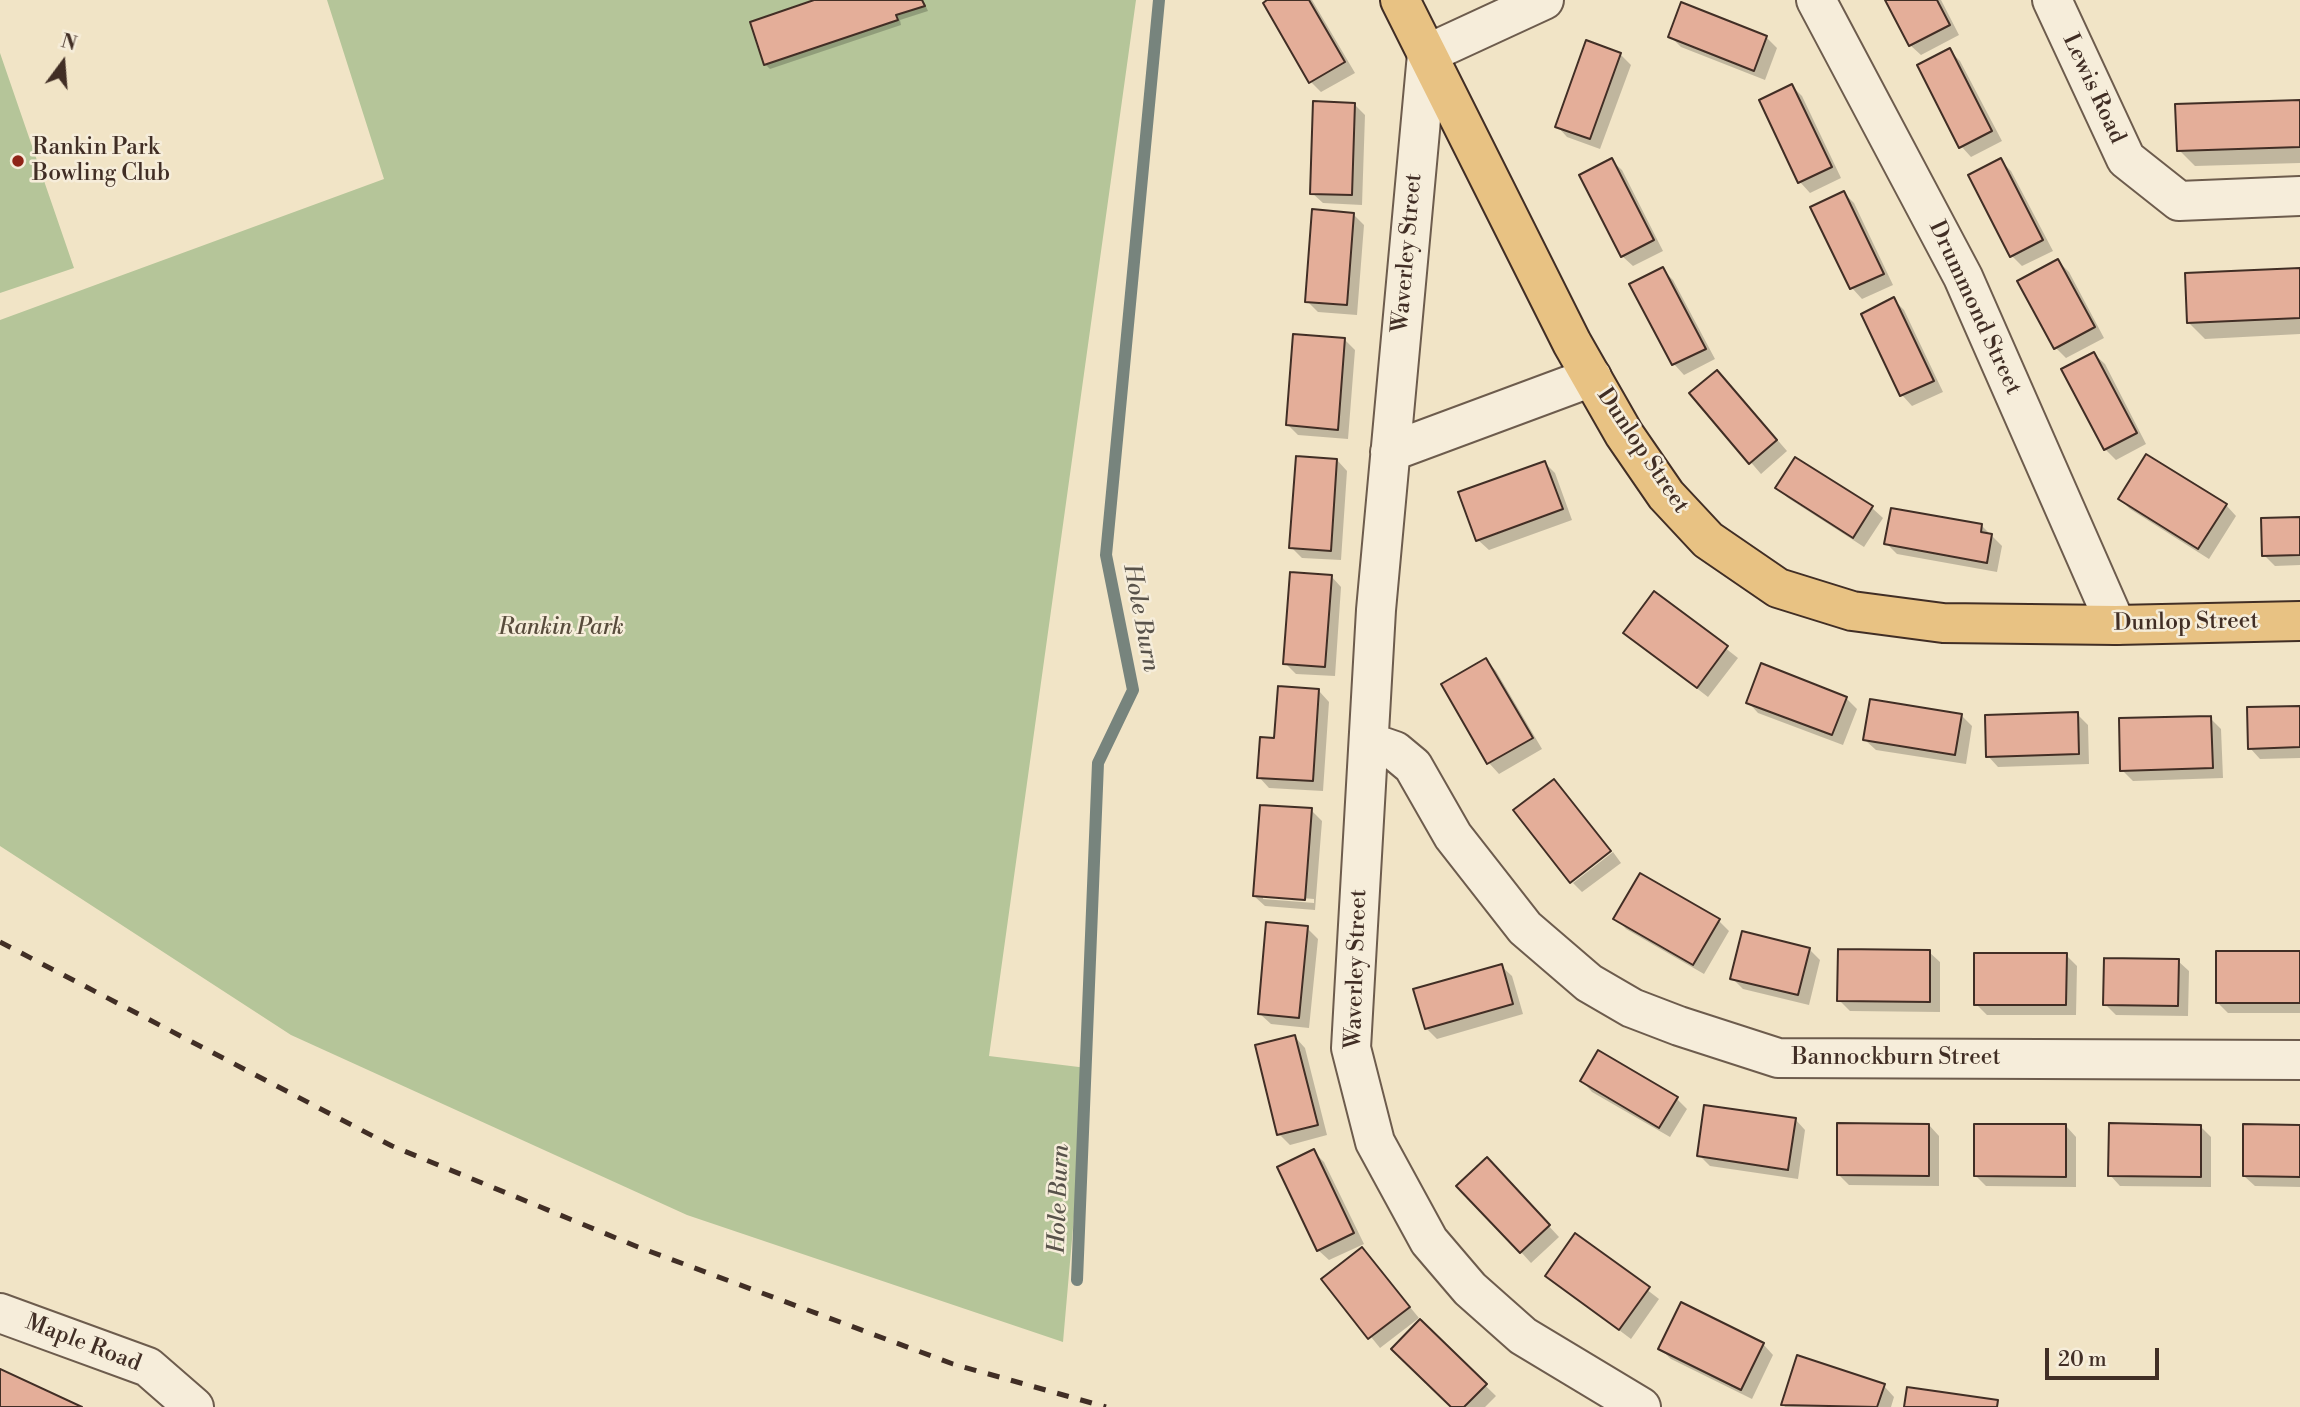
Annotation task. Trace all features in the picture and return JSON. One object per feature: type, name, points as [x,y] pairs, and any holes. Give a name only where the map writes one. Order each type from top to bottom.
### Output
[{"type":"main road","name":"Dunlop Street","points":[[1400,0],[1592,377],[1625,434],[1666,495],[1708,540],[1778,587],[1852,611],[1943,623],[2116,625],[2300,621]]},
{"type":"street","points":[[1427,54],[1544,0]]},
{"type":"street","name":"Drummond Street","points":[[1816,0],[1963,277],[2116,625]]},
{"type":"street","name":"Lewis Road","points":[[2052,0],[2126,159],[2168,193],[2179,201],[2300,197]]},
{"type":"street","name":"Waverley Street","points":[[1427,54],[1376,610],[1350,1048],[1375,1142],[1429,1241],[1469,1289],[1523,1336],[1631,1405]]},
{"type":"street","points":[[1390,452],[1592,377]]},
{"type":"street","name":"Bannockburn Street","points":[[1368,742],[1395,751],[1413,766],[1453,836],[1525,928],[1589,983],[1632,1008],[1679,1026],[1778,1058],[2300,1060]]},
{"type":"street","name":"Maple Road","points":[[0,1313],[148,1367],[194,1407]]},
{"type":"green space","name":"Rankin Park","points":[[327,0],[1136,0],[989,1056],[1087,1068],[1063,1342],[687,1215],[291,1035],[0,846],[0,320],[384,179]]},
{"type":"green space","name":"Rankin Park Bowling Club","points":[[0,53],[74,268],[0,293]]},
{"type":"building","points":[[814,0],[922,0],[925,6],[896,15],[898,20],[764,65],[750,22]]},
{"type":"building","points":[[1267,0],[1309,0],[1345,62],[1309,83],[1263,3]]},
{"type":"building","points":[[1885,0],[1937,0],[1950,25],[1909,46]]},
{"type":"building","points":[[1681,2],[1767,36],[1754,71],[1668,37]]},
{"type":"building","points":[[1586,40],[1621,53],[1590,139],[1555,127]]},
{"type":"building","points":[[1950,48],[1992,131],[1959,148],[1917,65]]},
{"type":"building","points":[[1792,84],[1832,167],[1798,183],[1759,100]]},
{"type":"building","points":[[2300,100],[2300,147],[2177,151],[2175,104]]},
{"type":"building","points":[[1313,101],[1355,103],[1352,195],[1310,194]]},
{"type":"building","points":[[1612,158],[1654,240],[1621,257],[1579,175]]},
{"type":"building","points":[[2001,158],[2043,240],[2010,257],[1968,175]]},
{"type":"building","points":[[1844,191],[1884,274],[1850,289],[1810,207]]},
{"type":"building","points":[[1312,209],[1354,213],[1347,305],[1305,302]]},
{"type":"building","points":[[2058,259],[2095,327],[2054,349],[2017,281]]},
{"type":"building","points":[[1663,267],[1706,349],[1672,365],[1629,284]]},
{"type":"building","points":[[2300,268],[2300,318],[2187,323],[2185,273]]},
{"type":"building","points":[[1894,297],[1934,381],[1900,396],[1861,314]]},
{"type":"building","points":[[1293,334],[1345,338],[1338,430],[1286,425]]},
{"type":"building","points":[[2094,352],[2137,433],[2104,450],[2061,369]]},
{"type":"building","points":[[1717,370],[1777,440],[1749,464],[1689,393]]},
{"type":"building","points":[[2146,454],[2227,504],[2198,549],[2118,499]]},
{"type":"building","points":[[1296,456],[1337,459],[1331,551],[1289,548]]},
{"type":"building","points":[[1795,457],[1873,506],[1853,538],[1775,488]]},
{"type":"building","points":[[1545,461],[1563,509],[1476,541],[1458,492]]},
{"type":"building","points":[[1891,508],[1982,524],[1981,532],[1992,534],[1987,563],[1884,544]]},
{"type":"building","points":[[2300,517],[2300,555],[2262,556],[2261,518]]},
{"type":"building","points":[[1290,572],[1332,575],[1325,667],[1283,664]]},
{"type":"building","points":[[1654,591],[1728,646],[1697,688],[1623,633]]},
{"type":"building","points":[[1486,658],[1533,738],[1487,764],[1441,684]]},
{"type":"building","points":[[1761,663],[1847,697],[1832,735],[1746,703]]},
{"type":"building","points":[[1278,686],[1319,689],[1313,781],[1257,778],[1260,737],[1274,738]]},
{"type":"building","points":[[1870,699],[1962,714],[1955,755],[1863,740]]},
{"type":"building","points":[[2300,706],[2300,747],[2248,749],[2247,707]]},
{"type":"building","points":[[2078,712],[2079,754],[1986,757],[1985,715]]},
{"type":"building","points":[[2211,716],[2213,768],[2120,771],[2119,718]]},
{"type":"building","points":[[1554,779],[1611,851],[1570,883],[1513,810]]},
{"type":"building","points":[[1260,805],[1312,808],[1305,900],[1253,896]]},
{"type":"building","points":[[1640,873],[1720,919],[1693,965],[1613,919]]},
{"type":"building","points":[[1266,922],[1308,926],[1299,1018],[1258,1014]]},
{"type":"building","points":[[1742,931],[1810,948],[1798,995],[1730,979]]},
{"type":"building","points":[[1838,949],[1930,950],[1930,1002],[1837,1001]]},
{"type":"building","points":[[2216,951],[2300,951],[2300,1003],[2216,1003]]},
{"type":"building","points":[[1974,953],[2067,953],[2066,1005],[1974,1005]]},
{"type":"building","points":[[2104,958],[2179,959],[2178,1006],[2103,1005]]},
{"type":"building","points":[[1502,964],[1513,1004],[1425,1029],[1413,989]]},
{"type":"building","points":[[1295,1035],[1318,1125],[1277,1135],[1255,1045]]},
{"type":"building","points":[[1598,1050],[1678,1097],[1659,1128],[1580,1081]]},
{"type":"building","points":[[1704,1105],[1796,1118],[1788,1170],[1697,1156]]},
{"type":"building","points":[[1837,1123],[1929,1124],[1929,1176],[1837,1175]]},
{"type":"building","points":[[2109,1123],[2201,1125],[2201,1177],[2108,1176]]},
{"type":"building","points":[[1974,1124],[2066,1124],[2066,1177],[1974,1176]]},
{"type":"building","points":[[2243,1124],[2300,1125],[2300,1177],[2243,1176]]},
{"type":"building","points":[[1314,1149],[1354,1233],[1317,1251],[1277,1167]]},
{"type":"building","points":[[1487,1157],[1550,1225],[1520,1253],[1456,1186]]},
{"type":"building","points":[[1575,1233],[1650,1287],[1619,1330],[1545,1276]]},
{"type":"building","points":[[1362,1247],[1410,1307],[1368,1339],[1321,1279]]},
{"type":"building","points":[[1681,1302],[1764,1343],[1741,1390],[1658,1349]]},
{"type":"building","points":[[1420,1319],[1487,1384],[1464,1407],[1451,1407],[1391,1349]]},
{"type":"building","points":[[1797,1355],[1885,1384],[1877,1407],[1781,1405]]},
{"type":"building","points":[[0,1369],[82,1407],[0,1407]]},
{"type":"building","points":[[1907,1387],[1998,1400],[1997,1407],[1904,1407]]},
{"type":"waterway","name":"Hole Burn","points":[[1077,1280],[1098,763],[1133,690],[1106,555],[1159,0]]},
{"type":"railway","points":[[0,942],[392,1146],[638,1247],[953,1364],[1106,1407]]},
{"type":"place","name":"Rankin Park Bowling Club","points":[[18,161]]}]
